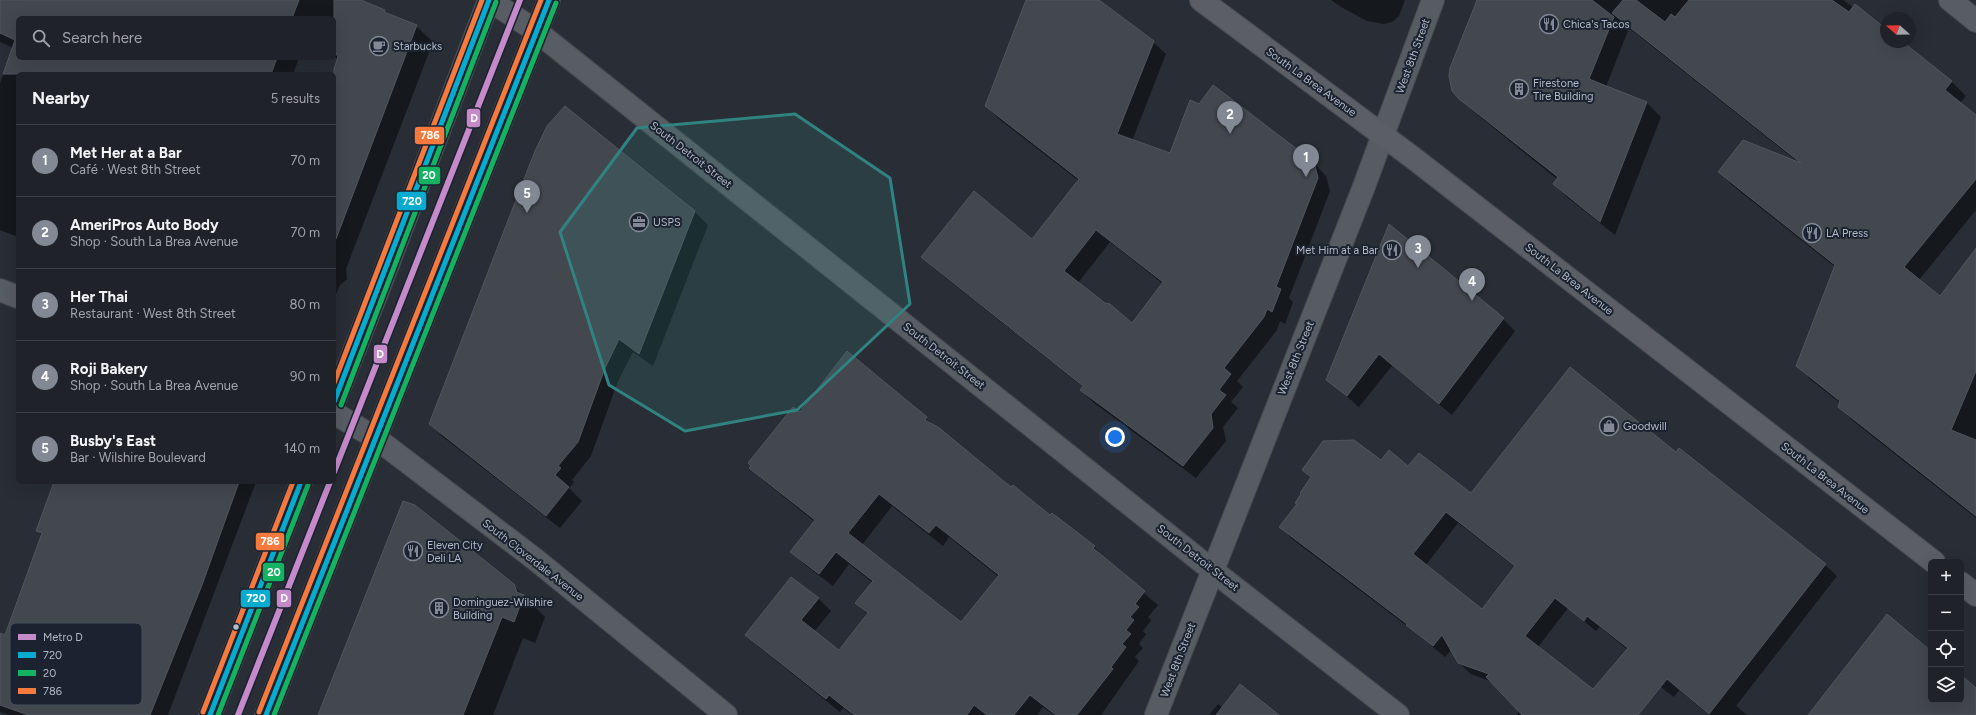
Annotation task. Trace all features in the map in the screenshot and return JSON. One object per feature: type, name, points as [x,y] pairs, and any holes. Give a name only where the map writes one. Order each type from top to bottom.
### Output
[{"type":"main road","points":[[336,397],[374,303],[489,0]]},
{"type":"main road","points":[[266,715],[325,563],[377,439],[549,0]]},
{"type":"main road","name":"South La Brea Avenue","points":[[1201,0],[1384,136],[1930,559]]},
{"type":"main road","points":[[210,715],[300,484]]},
{"type":"main road","points":[[1964,585],[1976,595]]},
{"type":"street","name":"South Detroit Street","points":[[489,0],[536,31],[1212,570],[1398,715]]},
{"type":"street","name":"West 8th Street","points":[[1156,715],[1384,136],[1433,0]]},
{"type":"street","points":[[1950,0],[1976,21]]},
{"type":"street","points":[[0,290],[16,296]]},
{"type":"street","name":"South Cloverdale Avenue","points":[[336,413],[377,439],[536,560],[726,715]]},
{"type":"highlighted area","points":[[795,114],[890,178],[910,304],[797,410],[685,431],[609,385],[560,232],[637,128]]},
{"type":"building","points":[[0,0],[299,0],[293,16],[16,16],[16,60],[276,60],[272,72],[16,72],[16,74],[3,74],[15,40],[0,33]]},
{"type":"building","points":[[334,0],[361,0],[385,10],[384,12],[417,25],[336,239],[336,72],[334,72],[334,69],[338,57],[336,54],[336,16],[334,16]]},
{"type":"building","points":[[1026,0],[1099,0],[1154,41],[1117,134],[1170,153],[1190,100],[1199,104],[1213,85],[1314,162],[1318,178],[1276,287],[1281,289],[1272,312],[1267,309],[1264,317],[1224,368],[1231,374],[1219,390],[1226,395],[1211,414],[1213,428],[1183,466],[1080,390],[1083,386],[921,257],[974,191],[1032,239],[1079,179],[985,106]],"holes":[[[1096,230],[1163,282],[1132,323],[1110,304],[1105,303],[1064,271]]]},
{"type":"building","name":"Firestone Tire Building","points":[[1477,0],[1592,0],[1614,17],[1589,79],[1647,102],[1600,222],[1553,184],[1558,177],[1459,99],[1452,91],[1449,76],[1450,68]]},
{"type":"building","points":[[1623,0],[1636,0],[1665,22],[1671,14],[1675,17],[1689,0],[1832,0],[1849,12],[1855,4],[1880,24],[1880,48],[1911,48],[1952,81],[1945,90],[1976,115],[1976,179],[1904,267],[1940,296],[1976,248],[1976,371],[1951,430],[1976,440],[1976,516],[1838,407],[1840,401],[1796,366],[1835,265],[1718,172],[1743,140],[1801,163],[1612,13]]},
{"type":"building","points":[[565,106],[695,211],[639,354],[619,339],[605,368],[578,442],[558,466],[561,468],[555,475],[569,487],[546,516],[429,424],[535,151],[547,126]]},
{"type":"building","points":[[1389,224],[1504,318],[1439,404],[1379,354],[1347,396],[1326,380]]},
{"type":"building","points":[[847,351],[927,417],[925,420],[938,427],[1011,487],[1013,485],[1050,515],[1052,513],[1095,546],[1093,548],[1145,591],[1135,604],[1139,607],[1130,617],[1134,620],[1126,630],[1131,634],[1122,644],[1126,647],[1111,667],[1113,669],[1077,715],[1056,715],[1030,695],[1014,715],[987,715],[974,705],[967,715],[854,715],[829,695],[826,699],[745,635],[791,577],[819,598],[801,620],[839,650],[868,613],[855,603],[873,581],[836,552],[819,574],[790,552],[815,520],[749,468],[751,466],[748,463],[793,407],[800,412]],"holes":[[[879,494],[929,533],[936,525],[999,575],[961,622],[848,533]]]},
{"type":"building","points":[[1570,367],[1676,452],[1679,448],[1826,564],[1709,714],[1667,679],[1638,715],[1522,715],[1486,677],[1489,674],[1458,663],[1442,635],[1433,646],[1406,625],[1407,624],[1279,527],[1297,504],[1295,503],[1301,494],[1300,493],[1311,477],[1302,470],[1323,441],[1354,440],[1381,460],[1389,450],[1408,466],[1419,453],[1471,493]],"holes":[[[1446,512],[1515,566],[1482,609],[1413,554]],[[1555,598],[1584,621],[1587,616],[1628,648],[1593,689],[1525,636]]]},
{"type":"building","points":[[53,484],[238,484],[202,585],[150,715],[28,715],[0,705],[0,633],[5,635],[42,533],[36,531]]},
{"type":"building","name":"Dominguez-Wilshire Building","points":[[403,501],[415,505],[514,584],[517,592],[524,595],[514,622],[502,617],[463,715],[318,715]]},
{"type":"building","points":[[1887,614],[1928,648],[1928,703],[1964,703],[1964,678],[1976,688],[1976,715],[1808,715]]},
{"type":"building","points":[[1240,684],[1279,715],[1216,715]]},
{"type":"metro line","name":"D","points":[[336,467],[520,0]]},
{"type":"metro line","name":"D","points":[[238,715],[329,484]]},
{"type":"transit line","name":"786","points":[[336,378],[482,0]]},
{"type":"transit line","name":"720","points":[[336,397],[489,0]]},
{"type":"transit line","name":"786","points":[[259,712],[541,0]]},
{"type":"transit line","name":"720","points":[[266,715],[549,0]]},
{"type":"transit line","name":"20","points":[[341,405],[496,2]]},
{"type":"transit line","name":"20","points":[[274,715],[556,3]]},
{"type":"transit line","name":"786","points":[[203,712],[292,484]]},
{"type":"transit line","name":"720","points":[[210,715],[300,484]]},
{"type":"transit line","name":"20","points":[[218,715],[308,485]]},
{"type":"place","name":"Chica's Tacos","points":[[1549,24]]},
{"type":"place","name":"Starbucks","points":[[379,46]]},
{"type":"place","name":"Firestone Tire Building","points":[[1519,89]]},
{"type":"place","name":"AmeriPros Auto Body","points":[[1230,134]]},
{"type":"place","name":"Met Her at a Bar","points":[[1306,177]]},
{"type":"place","name":"Busby's East","points":[[527,213]]},
{"type":"place","name":"USPS","points":[[639,222]]},
{"type":"place","name":"LA Press","points":[[1812,233]]},
{"type":"place","name":"Met Him at a Bar","points":[[1392,250]]},
{"type":"place","name":"Her Thai","points":[[1418,268]]},
{"type":"place","name":"Roji Bakery","points":[[1472,301]]},
{"type":"place","name":"Goodwill","points":[[1609,426]]},
{"type":"place","name":"Eleven City Deli LA","points":[[413,551]]},
{"type":"place","name":"Dominguez-Wilshire Building","points":[[439,608]]}]
